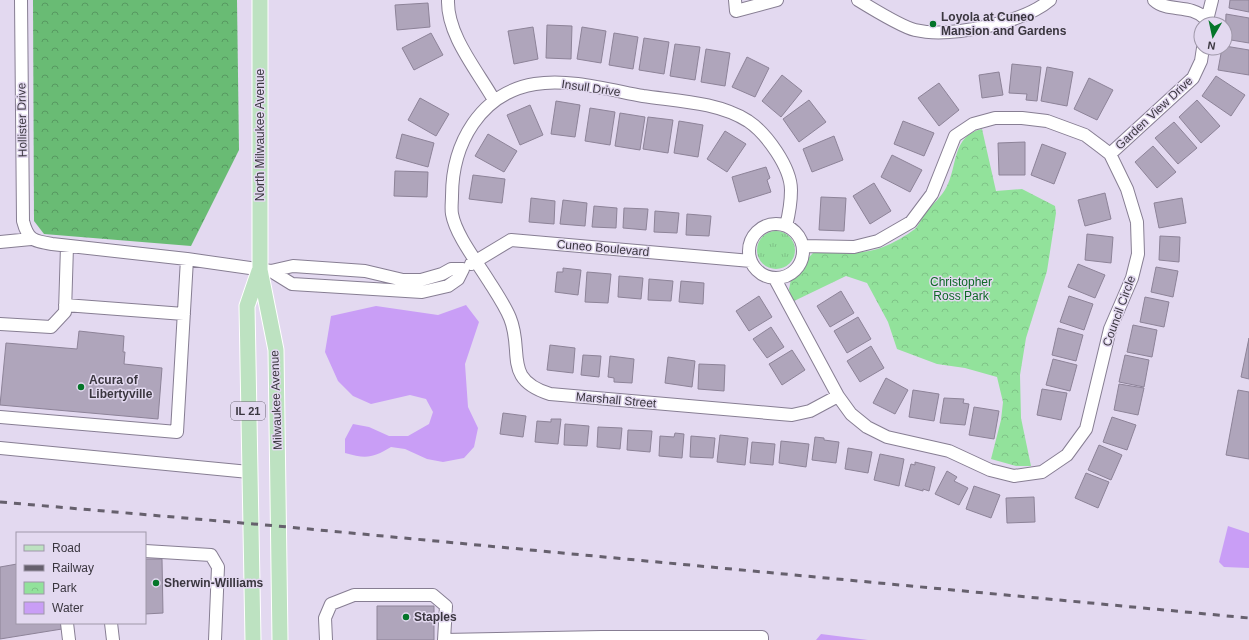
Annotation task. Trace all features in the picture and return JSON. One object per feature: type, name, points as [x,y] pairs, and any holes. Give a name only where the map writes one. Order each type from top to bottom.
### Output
[{"type":"main road","name":"North Milwaukee Avenue","points":[[260,0],[266,271]]},
{"type":"main road","name":"IL 21","points":[[253,640],[247,306],[266,271]]},
{"type":"main road","name":"Milwaukee Avenue","points":[[266,271],[276,350],[280,640]]},
{"type":"street","name":"Hollister Drive","points":[[21,0],[23,221],[26,232],[31,239]]},
{"type":"street","points":[[448,0],[448,14],[452,29],[494,100]]},
{"type":"street","points":[[735,0],[736,11],[777,0]]},
{"type":"street","points":[[858,0],[915,30],[953,32],[977,29],[1009,20],[1045,4],[1050,0]]},
{"type":"street","points":[[1154,0],[1163,5],[1193,10],[1200,13],[1202,16]]},
{"type":"street","points":[[1208,16],[1212,0]]},
{"type":"street","name":"Garden View Drive","points":[[1110,154],[1193,78],[1202,56]]},
{"type":"street","name":"Insull Drive","points":[[477,260],[457,231],[452,213],[452,183],[458,152],[467,132],[494,100],[510,91],[535,84],[562,83],[719,108],[748,121],[772,143],[783,163],[791,188],[789,213],[786,226]]},
{"type":"street","name":"Council Circle","points":[[775,279],[838,396],[851,414],[867,426],[887,437],[950,451],[990,470],[1014,476],[1032,474],[1049,468],[1067,455],[1086,429],[1110,328],[1132,278],[1138,254],[1137,222],[1127,189],[1110,154],[1085,135],[1047,121],[1022,118],[996,118],[973,124],[955,136],[932,194],[911,222],[878,241],[854,247],[803,246]]},
{"type":"street","points":[[770,225],[786,226],[797,233],[803,246],[802,258],[797,269],[791,274],[775,279],[760,273],[751,261],[750,246],[757,232],[770,225]]},
{"type":"street","points":[[0,242],[31,239],[38,242],[67,246],[187,259],[266,271]]},
{"type":"street","name":"Cuneo Boulevard","points":[[266,271],[292,284],[422,292],[448,286],[458,279],[463,269],[511,240],[751,261]]},
{"type":"street","points":[[0,324],[51,327],[64,312],[67,246]]},
{"type":"street","points":[[0,417],[177,432],[187,259]]},
{"type":"street","name":"Marshall Street","points":[[477,260],[510,318],[518,368],[522,377],[540,391],[550,394],[792,416],[810,411],[838,396]]},
{"type":"street","name":"Cuneo Boulevard","points":[[266,271],[293,266],[366,271],[403,280],[421,280],[442,274],[451,269],[463,269]]},
{"type":"street","points":[[386,290],[387,276]]},
{"type":"street","points":[[65,305],[184,314]]},
{"type":"street","points":[[0,448],[249,472]]},
{"type":"street","points":[[146,551],[212,555],[218,567],[215,640]]},
{"type":"street","points":[[326,640],[326,618],[331,604],[358,595],[433,595],[446,606],[444,640],[762,637],[762,640]]},
{"type":"street","points":[[67,624],[69,640]]},
{"type":"street","points":[[111,624],[113,640]]},
{"type":"green space","points":[[33,0],[237,0],[239,150],[191,246],[44,234],[34,221]]},
{"type":"green space","name":"Christopher Ross Park","points":[[982,129],[996,191],[1022,189],[1055,206],[1056,213],[1047,271],[1026,338],[1020,375],[1021,418],[1031,466],[1016,466],[991,459],[1001,420],[1003,402],[997,377],[965,368],[937,364],[897,349],[888,322],[867,283],[846,276],[792,302],[789,289],[792,275],[813,253],[874,250],[891,244],[915,229],[925,213],[946,188],[950,180],[960,145],[965,138]]},
{"type":"green space","points":[[772,231],[780,231],[787,234],[792,239],[795,250],[792,261],[787,266],[780,269],[772,269],[765,266],[760,261],[757,254],[757,246],[760,239],[765,234]]},
{"type":"water","points":[[466,305],[479,322],[465,364],[468,407],[478,428],[474,447],[464,458],[443,462],[427,459],[405,449],[391,447],[374,455],[364,457],[345,453],[345,439],[353,424],[369,427],[389,436],[408,436],[429,424],[433,412],[426,399],[410,395],[371,404],[353,396],[338,381],[325,352],[331,316],[376,306],[438,315]]},
{"type":"water","points":[[1228,526],[1249,533],[1249,568],[1224,567],[1219,562]]},
{"type":"water","points":[[821,634],[868,640],[816,640]]},
{"type":"building","points":[[1230,0],[1249,0],[1249,12],[1229,8]]},
{"type":"building","points":[[428,3],[430,27],[397,30],[395,5]]},
{"type":"building","points":[[1226,14],[1249,18],[1249,43],[1233,40],[1233,16],[1226,16]]},
{"type":"building","points":[[547,25],[572,26],[571,59],[546,58]]},
{"type":"building","points":[[533,27],[538,59],[514,64],[508,31]]},
{"type":"building","points":[[582,27],[606,31],[601,63],[577,59]]},
{"type":"building","points":[[431,33],[443,55],[414,70],[402,48]]},
{"type":"building","points":[[614,33],[638,37],[633,69],[609,65]]},
{"type":"building","points":[[644,38],[669,42],[664,74],[639,70]]},
{"type":"building","points":[[675,44],[700,47],[695,80],[670,76]]},
{"type":"building","points":[[1233,47],[1249,50],[1249,75],[1218,70],[1221,56],[1233,56]]},
{"type":"building","points":[[706,49],[730,53],[725,86],[701,82]]},
{"type":"building","points":[[747,57],[769,68],[755,97],[732,87]]},
{"type":"building","points":[[1012,64],[1041,67],[1037,101],[1026,100],[1027,94],[1009,93]]},
{"type":"building","points":[[1047,67],[1073,72],[1067,106],[1041,101]]},
{"type":"building","points":[[999,72],[1003,95],[982,98],[979,75]]},
{"type":"building","points":[[782,75],[802,91],[781,117],[762,101]]},
{"type":"building","points":[[1216,76],[1245,95],[1231,116],[1202,96]]},
{"type":"building","points":[[1089,78],[1113,90],[1097,120],[1074,109]]},
{"type":"building","points":[[939,83],[959,110],[939,126],[918,98]]},
{"type":"building","points":[[420,98],[449,114],[436,136],[408,120]]},
{"type":"building","points":[[809,100],[826,122],[799,142],[783,119]]},
{"type":"building","points":[[1197,100],[1220,126],[1201,143],[1179,117]]},
{"type":"building","points":[[556,101],[580,105],[575,137],[551,134]]},
{"type":"building","points":[[530,105],[543,135],[520,145],[507,115]]},
{"type":"building","points":[[590,108],[615,112],[610,145],[585,141]]},
{"type":"building","points":[[620,113],[645,117],[640,150],[615,146]]},
{"type":"building","points":[[648,117],[673,120],[668,153],[643,149]]},
{"type":"building","points":[[679,121],[703,125],[698,157],[674,153]]},
{"type":"building","points":[[903,121],[934,133],[924,156],[894,144]]},
{"type":"building","points":[[1174,122],[1197,148],[1178,164],[1155,138]]},
{"type":"building","points":[[725,131],[746,144],[727,172],[707,159]]},
{"type":"building","points":[[402,134],[434,143],[428,167],[396,158]]},
{"type":"building","points":[[488,134],[517,151],[504,172],[475,156]]},
{"type":"building","points":[[834,136],[843,160],[812,172],[803,149]]},
{"type":"building","points":[[1025,142],[1025,175],[999,175],[998,143]]},
{"type":"building","points":[[1042,144],[1066,153],[1054,184],[1031,175]]},
{"type":"building","points":[[1153,146],[1176,172],[1157,188],[1135,162]]},
{"type":"building","points":[[892,155],[922,170],[910,192],[881,177]]},
{"type":"building","points":[[766,167],[770,178],[767,180],[771,192],[739,202],[732,177]]},
{"type":"building","points":[[395,171],[428,172],[427,197],[394,196]]},
{"type":"building","points":[[473,175],[505,179],[502,203],[469,199]]},
{"type":"building","points":[[874,183],[891,211],[870,224],[853,196]]},
{"type":"building","points":[[1105,193],[1111,219],[1085,226],[1078,200]]},
{"type":"building","points":[[821,197],[846,198],[844,231],[819,230]]},
{"type":"building","points":[[531,198],[555,201],[554,224],[529,222]]},
{"type":"building","points":[[1182,198],[1186,223],[1159,228],[1154,203]]},
{"type":"building","points":[[563,200],[587,203],[585,226],[560,224]]},
{"type":"building","points":[[594,206],[617,208],[616,228],[592,227]]},
{"type":"building","points":[[624,208],[648,209],[646,230],[623,228]]},
{"type":"building","points":[[655,211],[679,213],[677,233],[654,232]]},
{"type":"building","points":[[687,214],[711,216],[709,236],[686,235]]},
{"type":"building","points":[[1087,234],[1113,237],[1111,263],[1085,260]]},
{"type":"building","points":[[1160,236],[1180,237],[1179,262],[1159,260]]},
{"type":"building","points":[[1078,264],[1105,275],[1095,298],[1068,287]]},
{"type":"building","points":[[1156,267],[1178,271],[1173,297],[1151,292]]},
{"type":"building","points":[[563,268],[581,270],[578,295],[555,292],[557,272],[563,272]]},
{"type":"building","points":[[587,272],[611,274],[608,303],[585,302]]},
{"type":"building","points":[[619,276],[643,278],[641,299],[618,297]]},
{"type":"building","points":[[649,279],[673,281],[671,301],[648,300]]},
{"type":"building","points":[[681,281],[704,283],[703,304],[679,302]]},
{"type":"building","points":[[841,291],[854,313],[830,327],[817,306]]},
{"type":"building","points":[[759,296],[772,317],[749,331],[736,311]]},
{"type":"building","points":[[1069,296],[1093,304],[1084,330],[1060,322]]},
{"type":"building","points":[[1145,297],[1169,302],[1164,327],[1140,322]]},
{"type":"building","points":[[858,317],[871,339],[847,353],[834,331]]},
{"type":"building","points":[[1133,325],[1157,330],[1152,357],[1127,352]]},
{"type":"building","points":[[771,327],[784,347],[767,358],[753,339]]},
{"type":"building","points":[[1058,328],[1083,335],[1076,361],[1052,355]]},
{"type":"building","name":"Acura of Libertyville","points":[[79,331],[124,336],[124,364],[162,368],[158,419],[0,405],[6,343],[77,349]]},
{"type":"building","points":[[1249,338],[1249,379],[1241,377]]},
{"type":"building","points":[[550,345],[575,348],[573,373],[547,370]]},
{"type":"building","points":[[871,346],[884,368],[860,382],[847,361]]},
{"type":"building","points":[[792,350],[805,370],[782,385],[769,364]]},
{"type":"building","points":[[583,355],[601,356],[599,377],[581,375]]},
{"type":"building","points":[[1125,355],[1149,360],[1144,387],[1119,382]]},
{"type":"building","points":[[610,356],[634,359],[632,383],[614,382],[614,378],[608,377]]},
{"type":"building","points":[[668,357],[695,361],[692,387],[665,383]]},
{"type":"building","points":[[1053,359],[1077,365],[1070,391],[1046,385]]},
{"type":"building","points":[[699,364],[725,365],[724,391],[698,389]]},
{"type":"building","points":[[886,378],[908,390],[895,414],[873,403]]},
{"type":"building","points":[[1119,384],[1144,388],[1138,415],[1114,410]]},
{"type":"building","points":[[1042,389],[1067,393],[1061,420],[1037,415]]},
{"type":"building","points":[[913,390],[939,394],[934,421],[909,417]]},
{"type":"building","points":[[1238,390],[1249,392],[1249,459],[1226,455]]},
{"type":"building","points":[[944,398],[964,399],[963,403],[969,404],[965,425],[940,423]]},
{"type":"building","points":[[974,407],[999,411],[994,439],[969,435]]},
{"type":"building","points":[[503,413],[526,416],[523,437],[500,434]]},
{"type":"building","points":[[1112,417],[1136,425],[1127,450],[1103,442]]},
{"type":"building","points":[[551,419],[561,419],[558,444],[535,442],[537,421],[551,422]]},
{"type":"building","points":[[565,424],[589,426],[587,446],[564,445]]},
{"type":"building","points":[[598,427],[622,428],[620,449],[597,447]]},
{"type":"building","points":[[628,430],[652,431],[650,452],[627,450]]},
{"type":"building","points":[[675,433],[684,434],[682,458],[659,456],[660,436],[674,437]]},
{"type":"building","points":[[720,435],[748,438],[745,465],[717,462]]},
{"type":"building","points":[[691,436],[715,438],[713,458],[690,457]]},
{"type":"building","points":[[815,437],[839,442],[836,463],[812,460]]},
{"type":"building","points":[[781,441],[809,444],[806,467],[779,463]]},
{"type":"building","points":[[752,442],[775,444],[773,465],[750,463]]},
{"type":"building","points":[[1099,445],[1122,455],[1111,480],[1088,470]]},
{"type":"building","points":[[848,448],[872,452],[868,473],[845,469]]},
{"type":"building","points":[[880,454],[904,459],[899,486],[874,480]]},
{"type":"building","points":[[915,462],[935,467],[929,491],[923,489],[923,491],[905,486],[911,464],[915,465]]},
{"type":"building","points":[[947,471],[957,477],[954,481],[968,488],[959,505],[935,494]]},
{"type":"building","points":[[1086,473],[1109,482],[1098,508],[1075,498]]},
{"type":"building","points":[[974,486],[1000,495],[991,518],[966,509]]},
{"type":"building","points":[[1034,497],[1035,522],[1007,523],[1006,498]]},
{"type":"building","points":[[146,559],[162,559],[163,613],[146,614]]},
{"type":"building","points":[[16,564],[16,624],[61,624],[62,629],[0,639],[0,567]]},
{"type":"building","name":"Staples","points":[[377,606],[434,606],[434,640],[377,640]]},
{"type":"railway","points":[[0,502],[277,526],[1249,618]]},
{"type":"place","name":"Loyola at Cuneo Mansion and Gardens","points":[[933,24]]},
{"type":"place","name":"Acura of Libertyville","points":[[81,387]]},
{"type":"place","name":"Sherwin-Williams","points":[[156,583]]},
{"type":"place","name":"Staples","points":[[406,617]]}]
